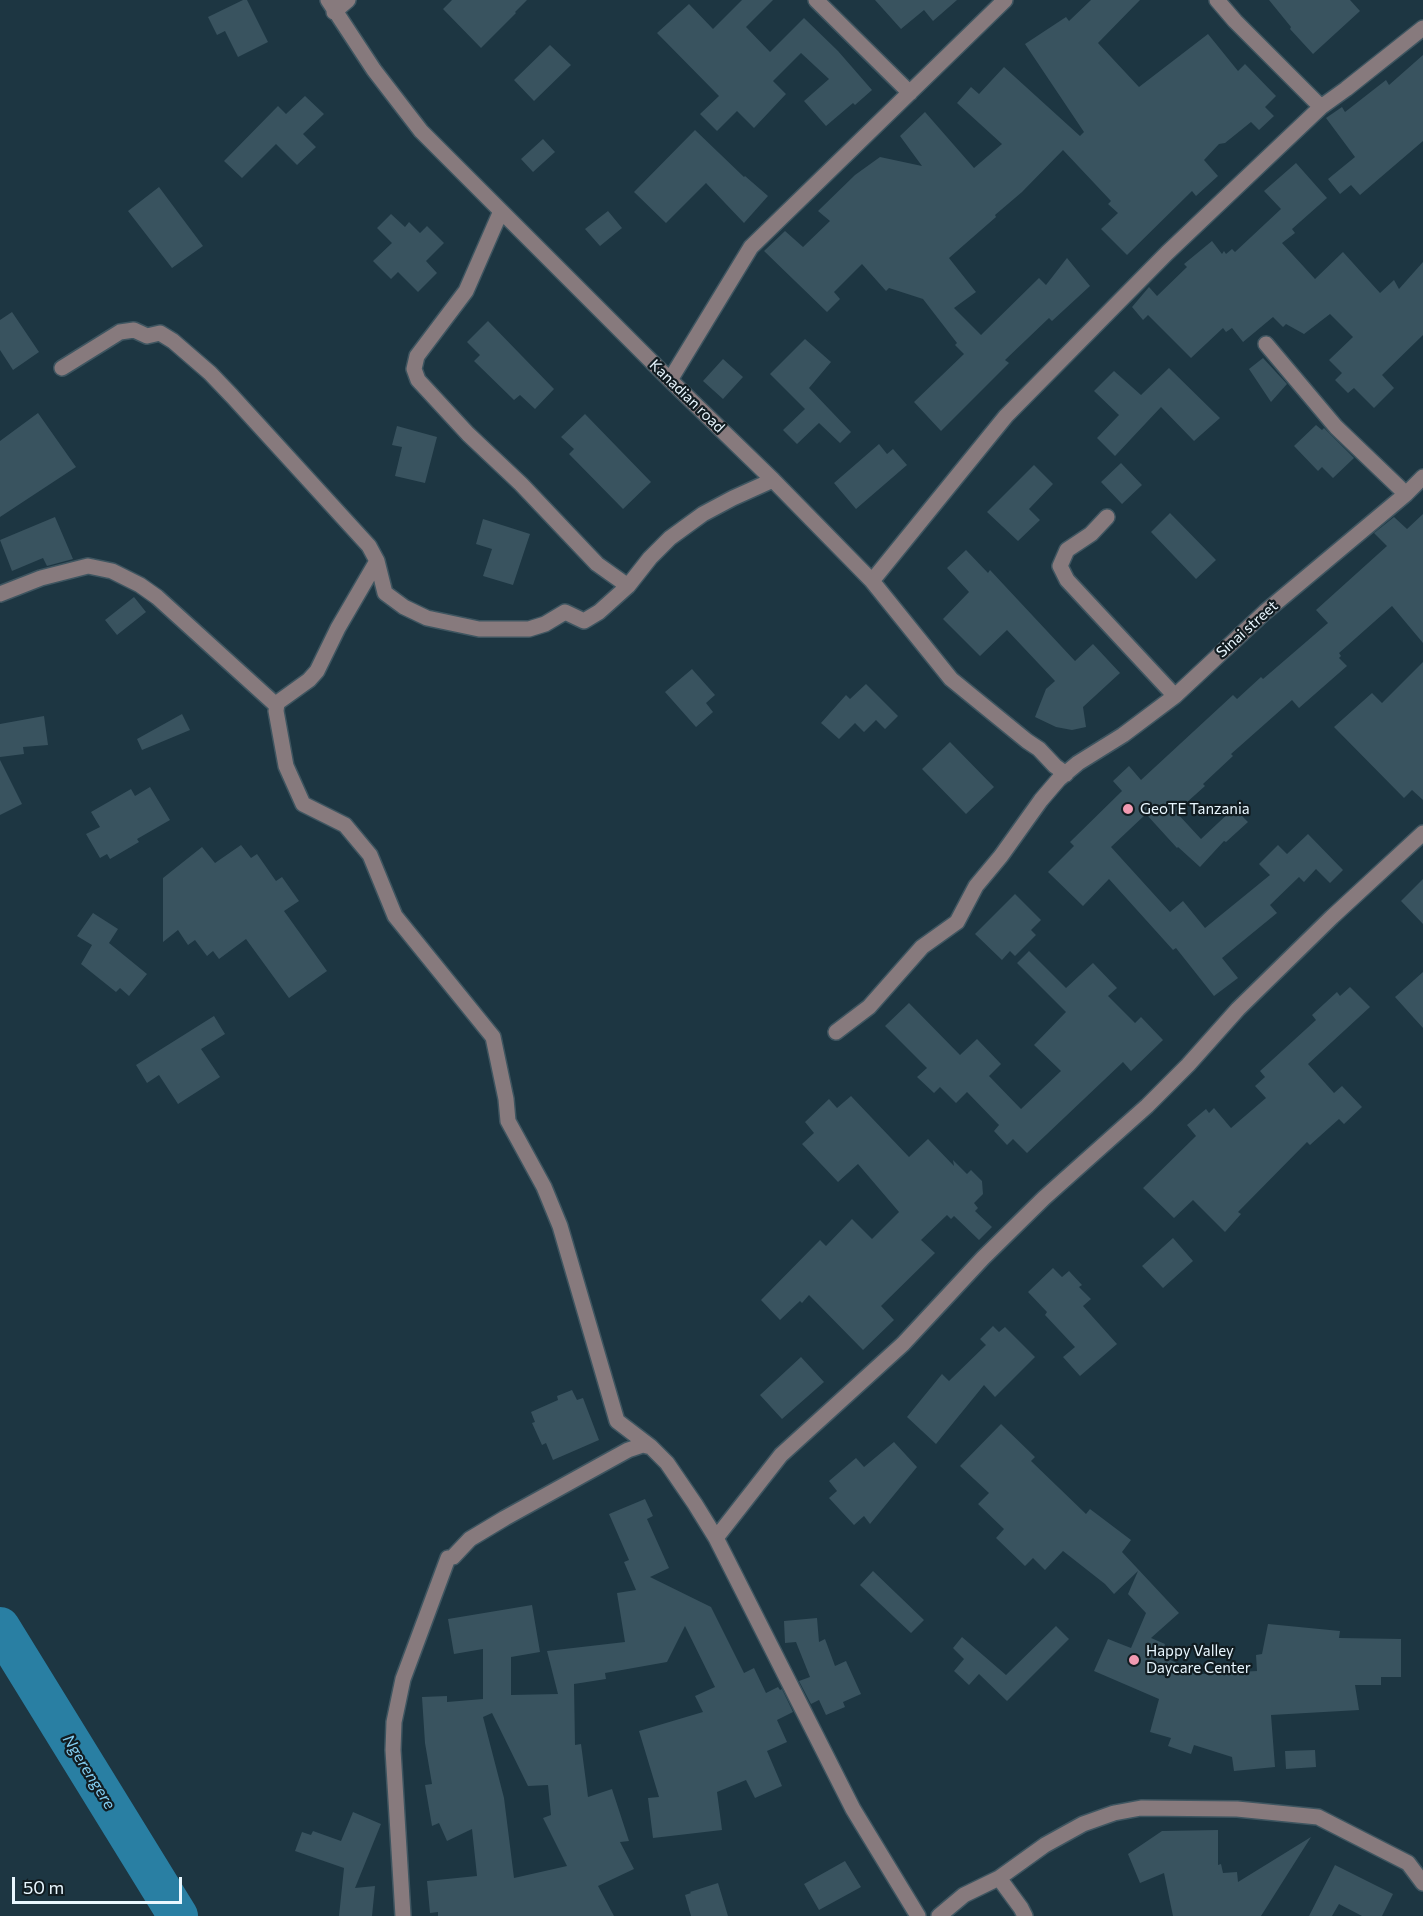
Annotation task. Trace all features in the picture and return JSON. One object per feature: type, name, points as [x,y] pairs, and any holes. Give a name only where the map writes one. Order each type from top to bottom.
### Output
[{"type":"street","points":[[331,6],[348,0]]},
{"type":"street","points":[[816,0],[910,93]]},
{"type":"street","points":[[670,380],[751,247],[1005,0]]},
{"type":"street","points":[[1217,0],[1320,107]]},
{"type":"street","name":"Kanadian road","points":[[331,6],[374,70],[421,131],[872,581],[951,679],[1039,749],[1066,774]]},
{"type":"street","points":[[872,581],[1006,416],[1167,253],[1320,107],[1423,28]]},
{"type":"street","points":[[501,211],[466,291],[417,356],[414,369],[418,380],[468,434],[521,484],[597,564],[628,586]]},
{"type":"street","points":[[62,368],[120,332],[134,330],[147,336],[160,333],[167,336],[210,372],[369,546],[377,561],[385,593],[394,601],[427,618],[479,629],[529,628],[545,624],[565,612],[584,621],[599,612],[628,586],[650,558],[670,538],[703,514],[773,480]]},
{"type":"street","points":[[1266,344],[1336,427],[1406,494]]},
{"type":"street","name":"Sinai street","points":[[836,1032],[869,1007],[922,946],[957,922],[976,886],[1001,856],[1041,800],[1066,774],[1175,696],[1265,612],[1406,494],[1423,477]]},
{"type":"street","points":[[1107,517],[1091,534],[1067,550],[1060,566],[1067,580],[1175,696]]},
{"type":"street","points":[[276,705],[286,694],[309,680],[317,671],[355,596],[377,561]]},
{"type":"street","points":[[0,594],[65,571],[87,566],[112,571],[140,585],[157,597],[276,705],[286,766],[303,804],[345,825],[370,855],[396,916],[493,1037],[508,1120],[544,1187],[560,1226],[617,1421],[651,1447],[667,1463],[716,1538],[853,1809],[918,1916]]},
{"type":"street","points":[[716,1538],[781,1455],[903,1344],[983,1258],[1044,1198],[1147,1106],[1188,1065],[1238,1009],[1332,917],[1423,833]]},
{"type":"street","points":[[403,1916],[393,1750],[394,1722],[403,1680],[448,1558],[453,1557],[470,1539],[608,1461],[634,1447],[646,1445],[651,1447]]},
{"type":"street","points":[[939,1916],[964,1895],[999,1878],[1045,1845],[1083,1824],[1114,1813],[1141,1808],[1237,1809],[1318,1816],[1408,1863],[1423,1883]]},
{"type":"street","points":[[999,1878],[1025,1916]]},
{"type":"building","points":[[247,0],[268,42],[238,57],[225,31],[217,35],[208,17]]},
{"type":"building","points":[[452,0],[527,0],[481,48],[443,9]]},
{"type":"building","points":[[742,0],[773,0],[746,27],[770,52],[804,18],[838,51],[872,90],[826,126],[804,101],[829,79],[801,53],[773,81],[786,94],[754,128],[737,111],[717,131],[700,114],[719,96],[657,33],[689,4],[713,29]]},
{"type":"building","points":[[875,0],[957,0],[933,21],[924,10],[901,29]]},
{"type":"building","points":[[1091,0],[1140,0],[1098,43],[1139,87],[1208,34],[1238,71],[1245,64],[1276,96],[1265,107],[1274,116],[1259,130],[1251,122],[1225,143],[1219,144],[1204,160],[1218,176],[1196,196],[1192,191],[1127,255],[1101,229],[1118,213],[1108,204],[1111,201],[1063,150],[1022,192],[995,215],[996,217],[949,258],[976,292],[954,308],[981,335],[1039,278],[1046,285],[1067,258],[1090,286],[1052,321],[1049,318],[1005,360],[1009,363],[941,431],[914,402],[964,354],[955,345],[957,343],[923,299],[889,288],[886,291],[862,264],[834,292],[840,299],[827,312],[764,251],[785,231],[803,247],[830,221],[818,211],[855,175],[880,157],[922,166],[900,136],[925,112],[974,168],[1002,144],[957,103],[971,87],[979,94],[1004,67],[1080,136],[1084,132],[1025,44],[1066,17],[1069,21]]},
{"type":"building","points":[[1269,0],[1350,0],[1360,11],[1313,54],[1290,29],[1291,27]]},
{"type":"building","points":[[550,45],[571,65],[534,101],[514,80]]},
{"type":"building","points":[[1423,55],[1423,141],[1360,195],[1351,185],[1340,194],[1328,179],[1355,157],[1326,118],[1342,107],[1345,112],[1386,80],[1389,85]]},
{"type":"building","points":[[305,96],[324,114],[303,134],[316,147],[297,165],[276,144],[242,178],[224,161],[278,106],[286,114]]},
{"type":"building","points":[[695,130],[744,177],[768,196],[744,223],[706,183],[666,223],[634,192]]},
{"type":"building","points":[[543,139],[555,152],[533,172],[521,159]]},
{"type":"building","points":[[1296,163],[1327,198],[1292,229],[1295,233],[1282,243],[1315,279],[1343,252],[1380,293],[1394,280],[1399,289],[1423,262],[1423,335],[1382,375],[1394,388],[1374,408],[1354,388],[1348,393],[1335,380],[1342,373],[1329,360],[1353,337],[1330,314],[1304,334],[1286,324],[1283,327],[1273,317],[1243,342],[1232,328],[1226,332],[1223,328],[1191,358],[1148,315],[1143,320],[1132,307],[1149,287],[1157,296],[1187,267],[1184,264],[1212,241],[1222,254],[1232,249],[1235,252],[1281,209],[1264,191]]},
{"type":"building","points":[[159,187],[203,246],[172,268],[128,211]]},
{"type":"building","points":[[608,211],[622,228],[600,246],[585,229]]},
{"type":"building","points":[[391,214],[405,227],[409,222],[420,233],[427,226],[444,243],[426,261],[437,273],[418,292],[398,272],[391,279],[373,261],[392,243],[377,228]]},
{"type":"building","points":[[12,312],[39,352],[13,370],[0,350],[0,320]]},
{"type":"building","points":[[488,321],[554,389],[535,409],[520,395],[514,400],[474,361],[480,355],[467,342]]},
{"type":"building","points":[[805,339],[831,362],[809,388],[851,432],[840,443],[819,423],[797,444],[783,430],[805,409],[770,374]]},
{"type":"building","points":[[1263,358],[1287,384],[1271,402],[1249,369]]},
{"type":"building","points":[[723,359],[743,377],[723,399],[703,381]]},
{"type":"building","points":[[1169,368],[1220,418],[1194,441],[1161,407],[1115,456],[1097,438],[1119,415],[1094,391],[1114,371],[1141,395]]},
{"type":"building","points":[[38,413],[76,467],[0,517],[0,441]]},
{"type":"building","points":[[585,414],[651,482],[623,509],[569,454],[574,449],[561,437]]},
{"type":"building","points":[[1316,425],[1322,430],[1324,428],[1354,458],[1333,478],[1322,467],[1318,471],[1294,446]]},
{"type":"building","points":[[397,426],[437,437],[425,483],[395,476],[402,447],[392,445]]},
{"type":"building","points":[[879,444],[887,454],[893,449],[907,465],[856,509],[834,483]]},
{"type":"building","points":[[1121,463],[1142,485],[1122,504],[1101,482]]},
{"type":"building","points":[[1034,465],[1053,484],[1029,509],[1040,520],[1018,541],[987,512]]},
{"type":"building","points":[[1170,513],[1216,560],[1196,579],[1151,532]]},
{"type":"building","points":[[1423,514],[1423,643],[1392,606],[1339,653],[1341,656],[1339,658],[1347,666],[1299,708],[1292,700],[1231,754],[1233,756],[1203,784],[1205,786],[1176,812],[1201,839],[1234,808],[1248,822],[1226,842],[1224,841],[1200,867],[1177,848],[1146,814],[1111,847],[1170,912],[1183,901],[1205,928],[1270,875],[1259,864],[1278,845],[1287,854],[1308,834],[1343,870],[1330,883],[1316,869],[1304,882],[1299,877],[1270,905],[1277,913],[1222,958],[1238,978],[1214,996],[1176,948],[1173,950],[1109,879],[1083,906],[1048,872],[1074,846],[1070,842],[1122,791],[1113,781],[1129,766],[1141,780],[1233,695],[1237,699],[1261,677],[1263,679],[1328,623],[1316,610],[1387,546],[1374,533],[1394,517],[1407,529]]},
{"type":"building","points":[[55,517],[73,559],[47,566],[43,558],[12,571],[0,540]]},
{"type":"building","points":[[483,519],[530,534],[513,585],[483,576],[492,549],[476,544]]},
{"type":"building","points":[[966,550],[988,573],[990,570],[1075,661],[1093,644],[1120,673],[1083,707],[1086,727],[1072,730],[1056,727],[1035,717],[1046,689],[1055,681],[1007,630],[980,656],[943,619],[969,592],[947,568]]},
{"type":"building","points":[[134,597],[146,612],[117,635],[105,620]]},
{"type":"building","points":[[1423,662],[1423,800],[1412,790],[1404,798],[1334,727],[1372,693],[1382,703]]},
{"type":"building","points":[[692,669],[715,695],[706,703],[713,712],[696,727],[665,692]]},
{"type":"building","points":[[866,684],[898,716],[885,729],[876,720],[864,732],[855,723],[839,739],[821,723],[846,695],[850,699]]},
{"type":"building","points":[[182,714],[190,730],[142,750],[137,739]]},
{"type":"building","points":[[44,716],[48,745],[23,747],[24,754],[0,757],[0,724]]},
{"type":"building","points":[[950,742],[994,787],[966,814],[922,769]]},
{"type":"building","points":[[0,760],[22,804],[0,815]]},
{"type":"building","points":[[150,787],[170,820],[137,839],[139,842],[110,859],[107,854],[100,858],[86,834],[100,827],[91,812],[131,789],[135,796]]},
{"type":"building","points":[[241,845],[251,858],[257,854],[276,881],[282,877],[299,901],[284,911],[327,971],[289,998],[246,939],[219,959],[213,951],[207,956],[195,940],[188,945],[178,930],[163,942],[163,878],[202,847],[215,863]]},
{"type":"building","points":[[1423,879],[1423,924],[1401,901]]},
{"type":"building","points":[[1015,894],[1041,920],[1031,930],[1036,935],[1015,956],[1010,951],[1002,960],[975,934]]},
{"type":"building","points":[[93,913],[118,929],[109,943],[147,974],[129,996],[120,988],[116,992],[81,964],[92,945],[77,936]]},
{"type":"building","points":[[1029,951],[1066,988],[1093,963],[1117,988],[1108,996],[1135,1023],[1141,1017],[1163,1040],[1131,1071],[1123,1062],[1027,1153],[1013,1139],[1007,1145],[994,1131],[999,1125],[967,1092],[956,1103],[940,1087],[934,1093],[917,1077],[927,1068],[885,1026],[909,1003],[960,1055],[977,1039],[1001,1064],[989,1076],[1021,1109],[1061,1071],[1034,1045],[1066,1012],[1017,963]]},
{"type":"building","points":[[1423,972],[1423,1028],[1395,997]]},
{"type":"building","points":[[1350,987],[1370,1007],[1308,1064],[1334,1093],[1342,1086],[1362,1107],[1344,1124],[1339,1119],[1310,1145],[1307,1142],[1238,1212],[1241,1214],[1225,1232],[1193,1200],[1174,1218],[1143,1188],[1196,1136],[1187,1125],[1206,1109],[1209,1113],[1214,1108],[1231,1128],[1266,1098],[1255,1086],[1265,1077],[1260,1071],[1316,1020],[1312,1015],[1337,992],[1340,996]]},
{"type":"building","points":[[214,1016],[225,1034],[201,1049],[220,1077],[178,1104],[159,1075],[147,1083],[136,1065]]},
{"type":"building","points":[[851,1096],[909,1157],[928,1139],[954,1166],[953,1160],[967,1174],[971,1170],[982,1181],[983,1194],[974,1203],[978,1208],[975,1211],[992,1227],[979,1240],[954,1216],[951,1219],[947,1215],[921,1240],[935,1253],[881,1306],[894,1320],[863,1350],[809,1295],[780,1320],[761,1300],[820,1240],[826,1246],[852,1219],[872,1239],[899,1212],[858,1164],[838,1182],[802,1144],[814,1133],[805,1122],[829,1099],[837,1108]]},
{"type":"building","points":[[1173,1238],[1193,1261],[1163,1288],[1142,1266]]},
{"type":"building","points":[[1053,1268],[1062,1277],[1069,1271],[1082,1285],[1079,1287],[1091,1299],[1083,1306],[1117,1344],[1080,1376],[1063,1357],[1075,1347],[1045,1315],[1047,1312],[1028,1292]]},
{"type":"building","points":[[993,1326],[999,1332],[1005,1327],[1035,1357],[995,1397],[984,1385],[936,1444],[907,1417],[942,1374],[949,1381],[986,1345],[980,1339]]},
{"type":"building","points":[[801,1357],[824,1382],[782,1419],[760,1395]]},
{"type":"building","points":[[572,1390],[577,1400],[583,1398],[599,1440],[553,1460],[546,1443],[542,1445],[532,1423],[535,1422],[531,1412],[558,1400],[557,1396]]},
{"type":"building","points":[[1001,1424],[1035,1457],[1031,1461],[1086,1514],[1090,1509],[1131,1540],[1122,1552],[1179,1613],[1151,1638],[1165,1644],[1161,1656],[1202,1674],[1257,1671],[1256,1655],[1262,1654],[1268,1624],[1340,1631],[1339,1638],[1401,1639],[1401,1677],[1381,1677],[1381,1685],[1355,1685],[1359,1710],[1271,1715],[1275,1767],[1234,1771],[1232,1757],[1194,1745],[1191,1754],[1168,1746],[1171,1738],[1150,1732],[1159,1699],[1094,1671],[1108,1639],[1131,1648],[1146,1613],[1128,1594],[1138,1571],[1114,1594],[1105,1584],[1063,1551],[1045,1570],[1033,1558],[1025,1566],[996,1538],[1004,1529],[978,1504],[989,1493],[960,1466]]},
{"type":"building","points":[[894,1442],[917,1467],[870,1524],[864,1516],[854,1525],[829,1498],[837,1491],[829,1481],[856,1458],[864,1467]]},
{"type":"building","points":[[645,1499],[653,1516],[647,1519],[669,1568],[650,1577],[711,1607],[744,1673],[754,1668],[766,1693],[778,1687],[782,1689],[793,1712],[777,1720],[787,1742],[767,1751],[782,1786],[755,1798],[746,1780],[717,1792],[722,1830],[653,1838],[648,1798],[659,1797],[639,1731],[703,1712],[695,1696],[715,1687],[685,1626],[667,1662],[605,1673],[606,1679],[574,1684],[575,1745],[581,1744],[588,1797],[612,1789],[629,1841],[620,1842],[634,1869],[598,1886],[614,1916],[438,1916],[438,1912],[430,1913],[427,1881],[477,1876],[472,1829],[447,1841],[439,1823],[432,1826],[425,1785],[432,1784],[425,1743],[422,1697],[447,1696],[447,1702],[483,1699],[483,1649],[454,1654],[448,1619],[532,1605],[540,1652],[511,1657],[511,1695],[558,1694],[547,1651],[625,1642],[617,1593],[636,1590],[624,1562],[629,1560],[609,1514]],"holes":[[[492,1713],[528,1786],[548,1785],[551,1815],[543,1818],[567,1866],[514,1878],[504,1798],[483,1717]]]},
{"type":"building","points":[[873,1571],[924,1620],[911,1633],[860,1585]]},
{"type":"building","points":[[817,1618],[819,1642],[825,1639],[835,1666],[846,1661],[861,1694],[843,1702],[845,1707],[826,1715],[819,1700],[811,1704],[799,1681],[810,1677],[796,1642],[785,1643],[784,1621]]},
{"type":"building","points":[[1056,1626],[1069,1639],[1007,1701],[979,1674],[969,1685],[954,1671],[964,1659],[953,1648],[962,1637],[1006,1675]]},
{"type":"building","points":[[1315,1750],[1316,1767],[1286,1769],[1285,1751]]},
{"type":"building","points":[[353,1812],[381,1824],[355,1888],[375,1886],[372,1916],[339,1916],[344,1868],[295,1851],[302,1832],[311,1835],[313,1831],[341,1841]]},
{"type":"building","points":[[1218,1830],[1218,1865],[1221,1864],[1223,1873],[1237,1872],[1238,1882],[1311,1837],[1261,1916],[1173,1916],[1164,1873],[1140,1883],[1128,1854],[1162,1831]]},
{"type":"building","points":[[845,1861],[861,1887],[819,1910],[804,1884]]},
{"type":"building","points":[[1335,1865],[1393,1894],[1382,1916],[1362,1916],[1339,1904],[1332,1916],[1309,1916]]},
{"type":"building","points":[[718,1883],[728,1916],[691,1916],[685,1895]]},
{"type":"waterway","name":"Ngerengere","points":[[0,1627],[178,1916]]},
{"type":"place","name":"GeoTE Tanzania","points":[[1128,809]]},
{"type":"place","name":"Happy Valley Daycare Center","points":[[1134,1660]]}]
